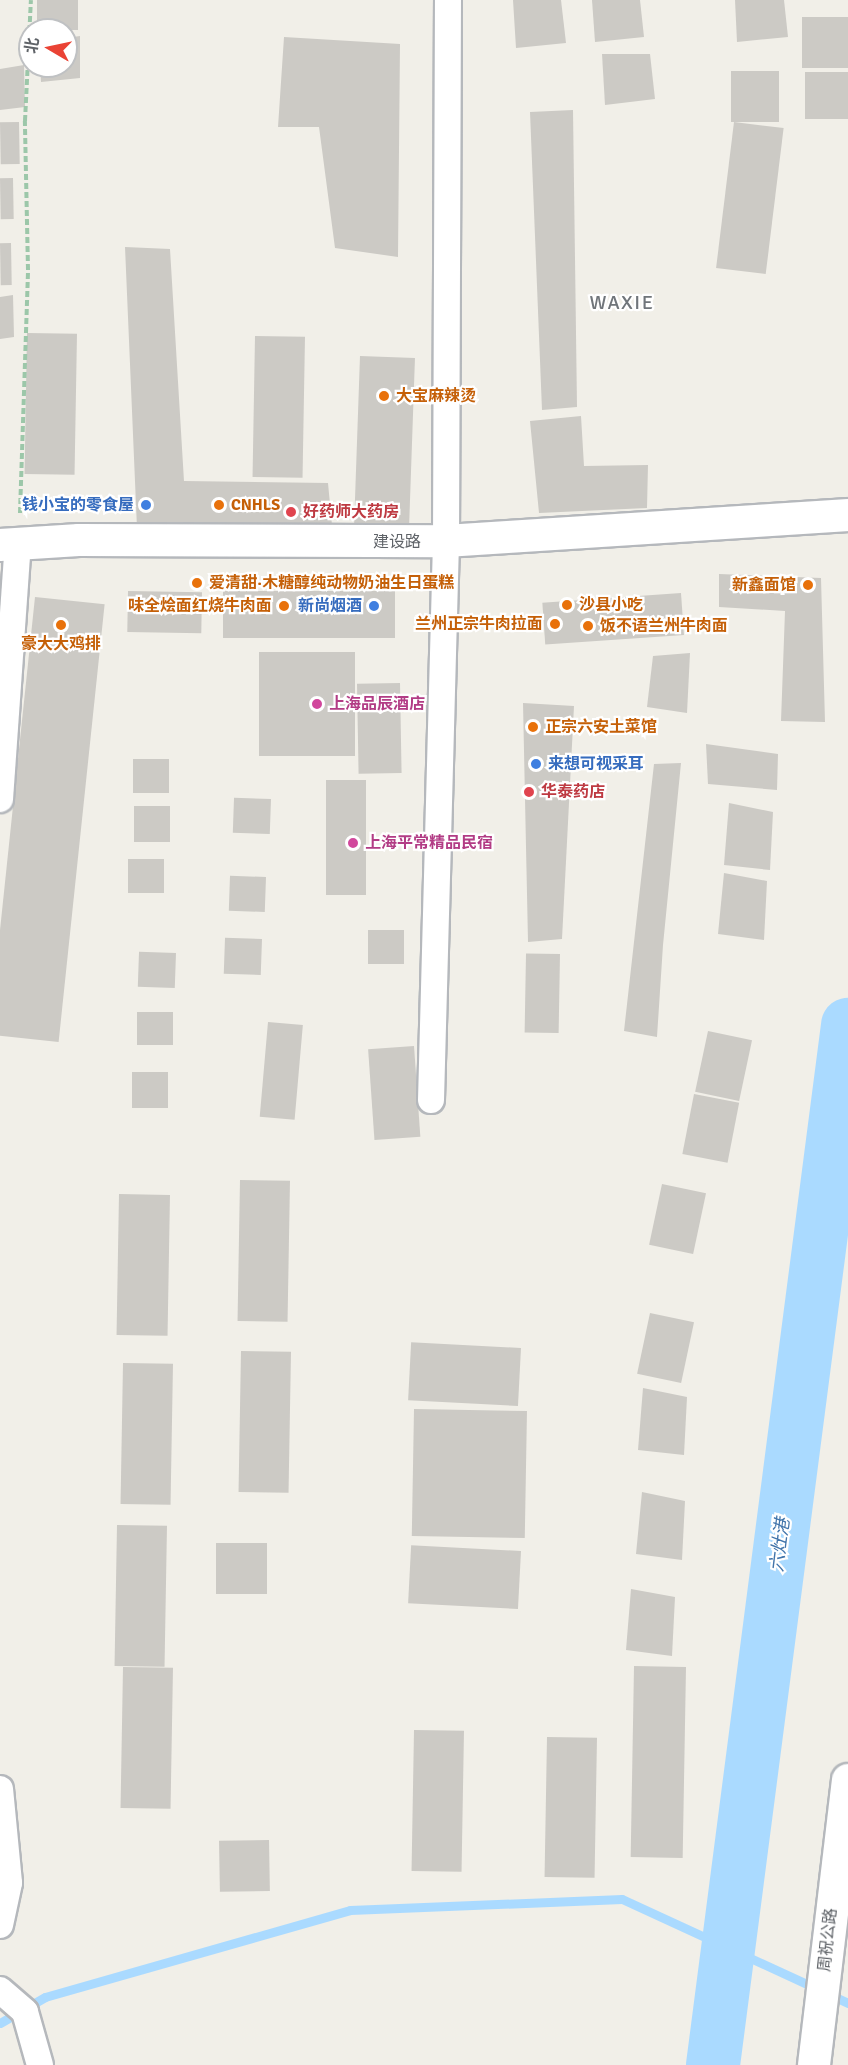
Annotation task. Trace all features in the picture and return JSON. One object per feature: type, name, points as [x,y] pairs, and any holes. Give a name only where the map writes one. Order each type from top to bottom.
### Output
[{"type":"street","points":[[431,1100],[446,542],[448,0]]},
{"type":"street","name":"建设路","points":[[9,545],[79,540],[446,542],[848,515]]},
{"type":"street","points":[[0,799],[9,545]]},
{"type":"street","name":"周祝公路","points":[[814,2065],[848,1779]]},
{"type":"street","points":[[0,1789],[9,1883],[0,1925]]},
{"type":"street","points":[[0,1990],[25,2012],[40,2065]]},
{"type":"path","points":[[9,545],[28,270],[25,121],[31,0]]},
{"type":"building","points":[[37,0],[78,0],[78,18],[37,18]]},
{"type":"building","points":[[513,0],[561,0],[566,43],[516,48]]},
{"type":"building","points":[[592,0],[640,0],[644,37],[595,42]]},
{"type":"building","points":[[735,0],[784,0],[788,37],[737,42]]},
{"type":"building","points":[[802,17],[848,17],[848,68],[802,68]]},
{"type":"building","points":[[78,36],[80,36],[80,78],[41,82],[41,78],[78,78]]},
{"type":"building","points":[[284,37],[400,44],[398,257],[335,248],[319,127],[278,127]]},
{"type":"building","points":[[602,54],[650,54],[655,99],[605,105]]},
{"type":"building","points":[[18,66],[18,78],[24,78],[25,107],[0,110],[0,69]]},
{"type":"building","points":[[731,71],[779,71],[779,122],[731,122]]},
{"type":"building","points":[[805,72],[848,72],[848,119],[805,119]]},
{"type":"building","points":[[573,110],[577,407],[542,410],[530,112]]},
{"type":"building","points":[[0,122],[19,122],[20,164],[1,164]]},
{"type":"building","points":[[734,122],[784,128],[766,274],[716,268]]},
{"type":"building","points":[[0,178],[13,178],[14,219],[1,219]]},
{"type":"building","points":[[0,243],[11,243],[12,285],[1,285]]},
{"type":"building","points":[[125,247],[170,249],[184,481],[328,483],[332,525],[137,528]]},
{"type":"building","points":[[13,295],[14,337],[0,339],[0,297]]},
{"type":"building","points":[[27,333],[77,334],[75,475],[25,474]]},
{"type":"building","points":[[255,336],[305,337],[303,478],[253,477]]},
{"type":"building","points":[[360,356],[415,358],[409,531],[354,529]]},
{"type":"building","points":[[581,416],[584,466],[648,465],[647,508],[539,513],[530,421]]},
{"type":"building","points":[[719,574],[821,578],[825,722],[781,721],[785,611],[719,607]]},
{"type":"building","points":[[128,591],[202,592],[201,633],[127,632]]},
{"type":"building","points":[[223,591],[395,591],[395,638],[223,638]]},
{"type":"building","points":[[681,593],[684,635],[545,645],[542,603]]},
{"type":"building","points":[[35,597],[105,604],[59,1042],[0,1036],[0,930]]},
{"type":"building","points":[[259,652],[355,652],[355,756],[259,756]]},
{"type":"building","points":[[690,653],[687,713],[647,707],[653,656]]},
{"type":"building","points":[[400,683],[402,773],[359,774],[357,684]]},
{"type":"building","points":[[523,703],[574,706],[562,939],[528,942]]},
{"type":"building","points":[[706,744],[778,754],[777,790],[708,784]]},
{"type":"building","points":[[133,759],[169,759],[169,793],[133,793]]},
{"type":"building","points":[[681,763],[663,945],[657,1037],[624,1031],[654,764]]},
{"type":"building","points":[[326,780],[366,780],[366,895],[326,895]]},
{"type":"building","points":[[234,798],[271,799],[270,834],[233,833]]},
{"type":"building","points":[[729,803],[773,812],[770,870],[724,865]]},
{"type":"building","points":[[134,806],[170,806],[170,842],[134,842]]},
{"type":"building","points":[[128,859],[164,859],[164,893],[128,893]]},
{"type":"building","points":[[724,873],[767,881],[764,940],[718,934]]},
{"type":"building","points":[[230,876],[266,877],[265,912],[229,911]]},
{"type":"building","points":[[368,930],[404,930],[404,964],[368,964]]},
{"type":"building","points":[[225,938],[262,939],[261,975],[224,974]]},
{"type":"building","points":[[139,952],[176,953],[175,988],[138,987]]},
{"type":"building","points":[[526,953],[560,954],[559,1033],[525,1032]]},
{"type":"building","points":[[137,1012],[173,1012],[173,1045],[137,1045]]},
{"type":"building","points":[[268,1022],[303,1025],[295,1120],[260,1117]]},
{"type":"building","points":[[708,1031],[752,1040],[739,1101],[695,1092]]},
{"type":"building","points":[[414,1046],[420,1137],[374,1140],[368,1049]]},
{"type":"building","points":[[132,1072],[168,1072],[168,1108],[132,1108]]},
{"type":"building","points":[[694,1094],[739,1103],[728,1163],[682,1154]]},
{"type":"building","points":[[240,1180],[290,1181],[288,1322],[238,1321]]},
{"type":"building","points":[[662,1184],[706,1193],[693,1254],[649,1245]]},
{"type":"building","points":[[119,1194],[170,1195],[168,1336],[117,1335]]},
{"type":"building","points":[[650,1313],[694,1322],[681,1383],[637,1374]]},
{"type":"building","points":[[411,1342],[521,1348],[518,1406],[408,1400]]},
{"type":"building","points":[[241,1351],[291,1352],[289,1493],[239,1492]]},
{"type":"building","points":[[123,1363],[173,1364],[171,1505],[121,1504]]},
{"type":"building","points":[[643,1388],[687,1397],[684,1455],[638,1450]]},
{"type":"building","points":[[414,1409],[527,1411],[525,1538],[412,1536]]},
{"type":"building","points":[[642,1492],[685,1501],[682,1560],[636,1554]]},
{"type":"building","points":[[117,1525],[167,1526],[165,1667],[115,1666]]},
{"type":"building","points":[[216,1543],[267,1543],[267,1594],[216,1594]]},
{"type":"building","points":[[411,1545],[521,1551],[518,1609],[408,1603]]},
{"type":"building","points":[[631,1589],[675,1597],[672,1656],[626,1650]]},
{"type":"building","points":[[634,1666],[686,1667],[683,1858],[631,1857]]},
{"type":"building","points":[[123,1667],[173,1668],[171,1809],[121,1808]]},
{"type":"building","points":[[414,1730],[464,1731],[462,1872],[412,1871]]},
{"type":"building","points":[[547,1737],[597,1738],[595,1878],[545,1877]]},
{"type":"building","points":[[269,1840],[270,1891],[220,1892],[219,1841]]},
{"type":"waterway","name":"六灶港","points":[[713,2065],[848,1025]]},
{"type":"waterway","points":[[0,2023],[45,1997],[350,1910],[622,1899],[848,2003]]},
{"type":"place","name":"大宝麻辣烫","points":[[384,396]]},
{"type":"place","name":"钱小宝的零食屋","points":[[146,505]]},
{"type":"place","name":"CNHLS","points":[[219,505]]},
{"type":"place","name":"好药师大药房","points":[[291,512]]},
{"type":"place","name":"爱清甜·木糖醇纯动物奶油生日蛋糕","points":[[197,583]]},
{"type":"place","name":"新鑫面馆","points":[[808,585]]},
{"type":"place","name":"沙县小吃","points":[[567,605]]},
{"type":"place","name":"味全烩面红烧牛肉面","points":[[284,606]]},
{"type":"place","name":"新尚烟酒","points":[[374,606]]},
{"type":"place","name":"兰州正宗牛肉拉面","points":[[555,624]]},
{"type":"place","name":"豪大大鸡排","points":[[61,625]]},
{"type":"place","name":"饭不语兰州牛肉面","points":[[588,626]]},
{"type":"place","name":"上海品辰酒店","points":[[317,704]]},
{"type":"place","name":"正宗六安土菜馆","points":[[533,727]]},
{"type":"place","name":"来想可视采耳","points":[[536,764]]},
{"type":"place","name":"华泰药店","points":[[529,792]]},
{"type":"place","name":"上海平常精品民宿","points":[[353,843]]},
{"type":"district","name":"WAXIE","points":[[622,302]]}]
